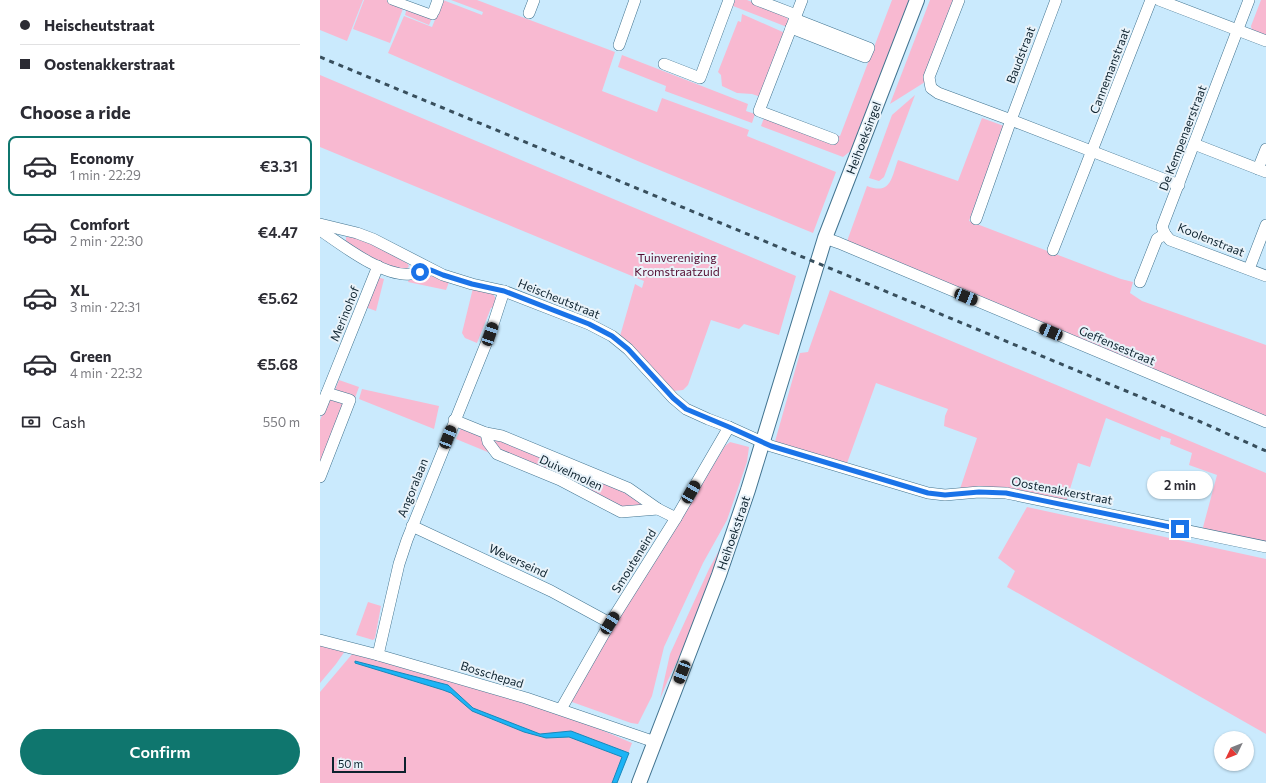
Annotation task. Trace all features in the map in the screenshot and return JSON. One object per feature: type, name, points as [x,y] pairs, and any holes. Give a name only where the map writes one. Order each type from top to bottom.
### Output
[{"type":"street","points":[[392,0],[432,15],[438,0]]},
{"type":"street","points":[[529,14],[534,0]]},
{"type":"street","points":[[619,45],[635,0]]},
{"type":"street","points":[[664,64],[700,78],[729,0]]},
{"type":"street","points":[[757,0],[794,21],[865,57],[869,48],[794,21]]},
{"type":"street","points":[[802,0],[759,111],[833,139]]},
{"type":"street","name":"Heihoeksingel","points":[[812,277],[825,238],[917,0]]},
{"type":"street","points":[[959,0],[929,77],[931,88],[938,93],[1179,185]]},
{"type":"street","name":"Baudstraat","points":[[976,219],[1056,0]]},
{"type":"street","name":"Cannemanstraat","points":[[1053,250],[1151,0]]},
{"type":"street","points":[[1159,0],[1266,40]]},
{"type":"street","name":"De Kempenaerstraat","points":[[1165,234],[1162,227],[1250,0]]},
{"type":"street","points":[[1194,144],[1262,170],[1266,149]]},
{"type":"street","name":"Heischeutstraat","points":[[320,224],[357,233],[373,239],[443,275],[472,284],[504,291],[589,324],[612,336],[628,349],[673,398],[686,409],[762,442]]},
{"type":"street","name":"Koolenstraat","points":[[1249,269],[1266,225]]},
{"type":"street","points":[[320,230],[345,247],[387,271],[409,275],[431,270]]},
{"type":"street","points":[[1140,282],[1157,239],[1165,234]]},
{"type":"street","name":"Koolenstraat","points":[[1165,234],[1170,240],[1266,276]]},
{"type":"street","name":"Geffensestraat","points":[[825,238],[1266,422]]},
{"type":"street","name":"Merinohof","points":[[320,410],[378,266]]},
{"type":"street","name":"Heihoekstraat","points":[[639,783],[719,575],[748,490],[812,277]]},
{"type":"street","name":"Angoralaan","points":[[378,654],[399,564],[412,526],[490,334],[504,291]]},
{"type":"street","points":[[320,477],[350,400],[327,393]]},
{"type":"street","name":"Duivelmolen","points":[[454,420],[486,433],[502,436],[628,488],[676,518]]},
{"type":"street","name":"Smouteneind","points":[[561,710],[610,623],[676,518],[729,427]]},
{"type":"street","name":"Duivelmolen","points":[[486,433],[488,442],[497,454],[560,480],[621,512],[658,508]]},
{"type":"street","name":"Oostenakkerstraat","points":[[762,442],[928,493],[945,495],[979,492],[1006,493],[1266,547]]},
{"type":"street","name":"Weverseind","points":[[412,526],[551,591],[610,623]]},
{"type":"street","name":"Bosschepad","points":[[320,640],[378,654],[561,710],[655,742]]},
{"type":"green space","points":[[320,0],[363,0],[347,41],[320,30]]},
{"type":"green space","points":[[364,0],[388,0],[404,6],[390,43],[353,29]]},
{"type":"green space","points":[[443,0],[482,15],[483,12],[451,0],[477,0],[615,52],[602,91],[657,112],[662,98],[749,130],[747,136],[836,172],[813,233],[640,162],[388,53],[404,16],[432,27]]},
{"type":"green space","points":[[734,0],[747,0],[784,15],[788,19],[787,27],[733,6]]},
{"type":"green space","points":[[892,0],[910,0],[853,149],[843,157],[761,126],[764,118],[840,136]]},
{"type":"green space","points":[[930,0],[956,0],[925,82],[890,104]]},
{"type":"green space","points":[[1261,0],[1266,0],[1266,36],[1252,31],[1251,26]]},
{"type":"green space","points":[[407,8],[432,18],[429,25],[405,15]]},
{"type":"green space","points":[[742,14],[785,33],[761,97],[752,94],[737,93],[722,86],[721,75],[718,72],[738,21],[741,22]]},
{"type":"green space","points":[[622,55],[748,104],[746,111],[755,114],[752,123],[665,91],[666,86],[618,67]]},
{"type":"green space","name":"Tuinvereniging Kromstraatzuid","points":[[320,75],[796,276],[779,335],[744,324],[739,329],[711,320],[688,385],[683,390],[674,391],[625,339],[620,336],[635,284],[642,288],[644,281],[320,147]]},
{"type":"green space","points":[[915,95],[884,177],[879,181],[869,178],[892,115]]},
{"type":"green space","points":[[982,118],[1004,126],[969,221],[1121,279],[1133,282],[1130,293],[1142,301],[1266,345],[1266,421],[846,244],[867,186],[875,188],[886,187],[889,184],[898,160],[958,181]]},
{"type":"green space","points":[[346,237],[369,243],[407,263],[409,266],[406,270],[379,263],[346,242]]},
{"type":"green space","points":[[433,276],[449,282],[446,290],[408,282],[409,279]]},
{"type":"green space","points":[[377,277],[384,279],[376,311],[365,307]]},
{"type":"green space","points":[[473,288],[490,292],[495,297],[496,301],[496,306],[491,308],[477,343],[465,338],[462,333]]},
{"type":"green space","points":[[830,290],[1266,473],[1266,545],[1202,531],[1217,475],[1189,465],[1192,453],[1170,444],[1171,439],[1161,436],[1160,440],[1106,418],[1090,467],[1078,463],[1066,502],[959,492],[977,438],[944,426],[945,416],[948,409],[876,383],[846,466],[774,445],[800,353],[808,352]]},
{"type":"green space","points":[[339,380],[359,387],[355,398],[335,390]]},
{"type":"green space","points":[[362,389],[439,406],[434,429],[359,399]]},
{"type":"green space","points":[[330,396],[344,405],[320,464],[320,420]]},
{"type":"green space","points":[[461,428],[482,437],[490,453],[456,439]]},
{"type":"green space","points":[[493,439],[501,440],[552,461],[548,470],[499,451]]},
{"type":"green space","points":[[730,442],[749,447],[747,462],[727,520],[703,563],[664,647],[652,696],[638,724],[631,723],[572,702],[568,697],[673,532],[725,446]]},
{"type":"green space","points":[[586,475],[627,492],[643,503],[642,505],[621,507],[589,490],[592,483],[584,479]]},
{"type":"green space","points":[[1027,507],[1266,559],[1266,734],[1007,587],[1015,571],[998,558]]},
{"type":"green space","points":[[734,523],[717,578],[660,699],[670,654],[709,569]]},
{"type":"green space","points":[[368,602],[381,606],[375,638],[373,640],[356,635]]},
{"type":"green space","points":[[320,645],[345,651],[320,683]]},
{"type":"green space","points":[[353,653],[569,716],[632,743],[617,783],[320,783],[320,692]]},
{"type":"water","points":[[355,661],[448,685],[473,708],[540,734],[571,731],[629,753],[617,783],[612,783],[622,757],[569,737],[546,738],[524,732],[472,711],[451,693],[355,663]]},
{"type":"railway","points":[[320,57],[1201,422],[1266,451]]},
{"type":"route","points":[[420,272],[431,270],[472,284],[504,291],[589,324],[612,336],[628,349],[673,398],[686,409],[771,446],[928,493],[945,495],[979,492],[1006,493],[1180,529]]}]
